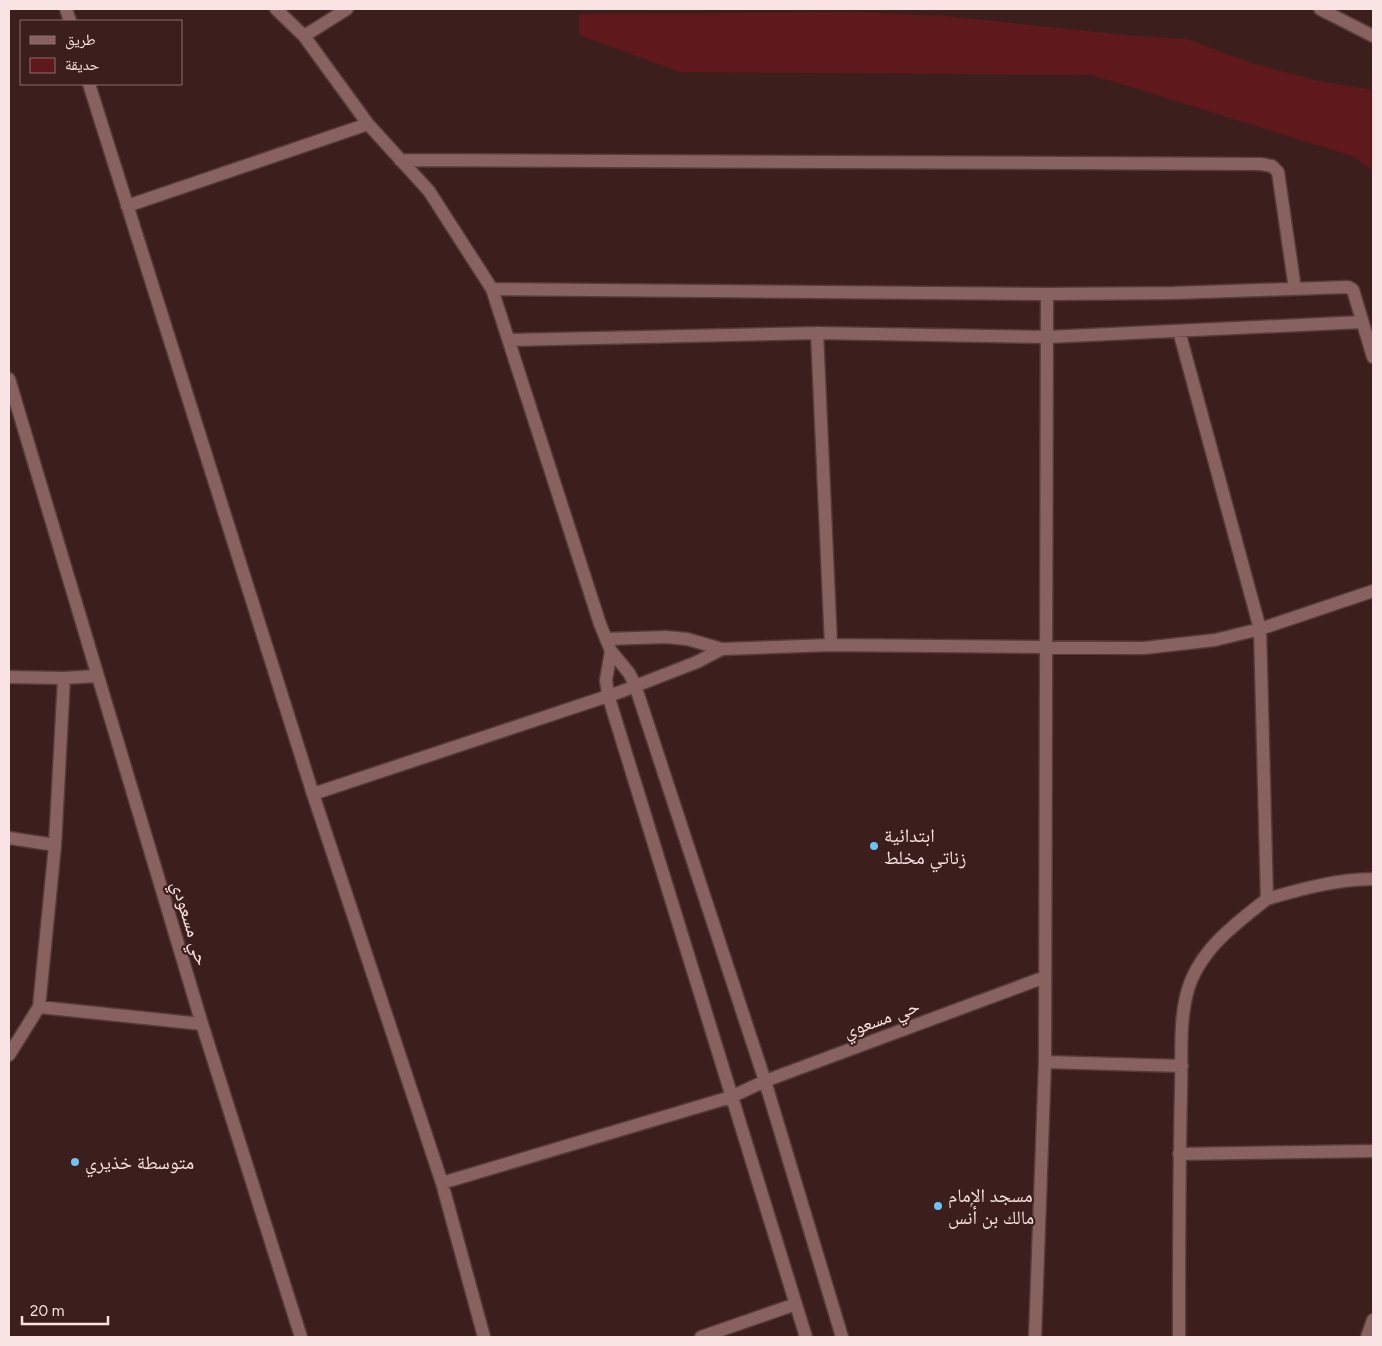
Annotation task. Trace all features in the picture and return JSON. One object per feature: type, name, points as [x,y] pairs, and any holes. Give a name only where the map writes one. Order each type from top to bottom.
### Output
[{"type":"street","points":[[276,9],[304,36],[368,124],[429,191],[492,289],[606,639],[611,651],[629,673],[635,685],[765,1081],[842,1337]]},
{"type":"street","points":[[304,36],[347,9]]},
{"type":"street","points":[[1320,9],[1373,36]]},
{"type":"street","points":[[89,85],[313,794],[442,1183],[484,1337]]},
{"type":"street","points":[[128,206],[368,124]]},
{"type":"street","points":[[400,160],[1261,164],[1272,166],[1278,172],[1295,289]]},
{"type":"street","points":[[492,289],[1047,294],[1174,293],[1350,288],[1373,357]]},
{"type":"street","points":[[1035,1337],[1045,1062],[1047,294]]},
{"type":"street","points":[[509,340],[817,333],[1048,337],[1362,322]]},
{"type":"street","points":[[1179,331],[1260,629],[1267,900]]},
{"type":"street","points":[[817,333],[831,645]]},
{"type":"street","name":"حي مسعودي","points":[[9,379],[96,676],[202,1024],[301,1337]]},
{"type":"street","points":[[606,639],[687,638],[722,649],[831,645],[1144,648],[1215,640],[1260,629],[1373,591]]},
{"type":"street","points":[[313,794],[608,695],[697,662],[722,649]]},
{"type":"street","points":[[611,651],[606,680],[608,695],[806,1337]]},
{"type":"street","points":[[9,677],[64,678],[96,676]]},
{"type":"street","points":[[9,1055],[39,1007],[55,845],[64,678]]},
{"type":"street","points":[[9,838],[55,845]]},
{"type":"street","points":[[1179,1337],[1182,1066],[1187,992],[1199,966],[1217,942],[1236,923],[1267,900],[1299,890],[1346,881],[1373,879]]},
{"type":"street","name":"حي مسعوي","points":[[442,1183],[731,1097],[765,1081],[1045,977]]},
{"type":"street","points":[[39,1007],[202,1024]]},
{"type":"street","points":[[1045,1062],[1182,1066]]},
{"type":"street","points":[[1180,1154],[1373,1151]]},
{"type":"street","points":[[701,1337],[796,1304]]},
{"type":"street","points":[[1367,1337],[1373,1320]]},
{"type":"green space","points":[[857,12],[947,16],[1124,35],[1187,39],[1251,63],[1319,81],[1373,90],[1373,171],[1355,157],[1092,75],[680,72],[579,35],[579,14]]},
{"type":"place","name":"ابتدائية زناتي مخلط","points":[[874,846]]},
{"type":"place","name":"متوسطة خذيري","points":[[75,1162]]},
{"type":"place","name":"مسجد الإمام مالك بن أنس","points":[[938,1206]]}]
